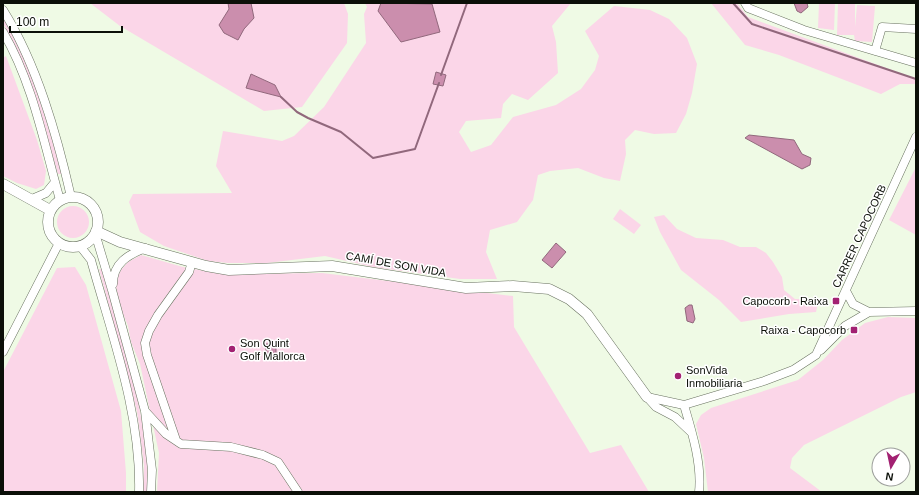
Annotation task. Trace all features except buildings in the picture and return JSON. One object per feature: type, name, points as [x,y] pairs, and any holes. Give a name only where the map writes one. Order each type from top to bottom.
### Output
[{"type":"street","points":[[745,3],[748,8],[804,30],[916,63]]},
{"type":"street","points":[[3,10],[15,29],[30,64],[49,117],[71,197]]},
{"type":"street","points":[[875,51],[882,27],[916,29]]},
{"type":"street","points":[[3,32],[12,47],[24,76],[60,200]]},
{"type":"street","name":"CARRER CAPOCORB","points":[[816,355],[916,137]]},
{"type":"street","points":[[32,199],[46,193],[55,182]]},
{"type":"street","points":[[3,184],[50,210]]},
{"type":"street","points":[[71,197],[81,198],[92,208],[98,222],[95,232],[90,240],[80,246],[69,247],[59,243],[50,234],[47,222],[50,210],[60,200],[71,197]]},
{"type":"street","points":[[95,232],[145,411],[152,470],[151,492]]},
{"type":"street","name":"CAMÍ DE SON VIDA","points":[[95,232],[110,239],[192,262],[229,270],[332,266],[466,288],[513,286],[549,289],[569,299],[587,314],[647,396]]},
{"type":"street","points":[[3,352],[59,243]]},
{"type":"street","points":[[80,246],[91,260],[128,394],[137,441],[140,470],[139,492]]},
{"type":"street","points":[[112,290],[113,275],[123,258],[146,248]]},
{"type":"street","points":[[176,440],[146,355],[145,343],[158,315],[189,272],[192,262]]},
{"type":"street","points":[[846,291],[853,304],[869,312],[916,311]]},
{"type":"street","points":[[647,396],[684,405],[764,382],[793,370],[816,355],[845,326],[869,312]]},
{"type":"street","points":[[647,396],[656,407],[675,417],[692,432]]},
{"type":"street","points":[[684,405],[692,432],[700,482],[699,492]]},
{"type":"street","points":[[145,411],[166,434],[181,444],[231,447],[263,455],[278,462],[298,492]]},
{"type":"shaded area","points":[[90,3],[344,3],[348,14],[347,43],[302,107],[264,111],[120,26]]},
{"type":"shaded area","points":[[228,3],[251,3],[254,18],[244,29],[238,40],[224,33],[219,25],[229,9]]},
{"type":"shaded area","points":[[365,3],[571,3],[552,26],[556,42],[558,73],[528,100],[512,94],[503,104],[501,118],[466,121],[459,132],[471,152],[491,145],[513,117],[556,105],[581,89],[595,70],[599,56],[585,31],[614,6],[650,10],[669,19],[687,38],[697,64],[692,93],[686,114],[676,133],[654,134],[635,130],[625,140],[626,154],[620,181],[604,178],[578,168],[550,171],[538,175],[533,200],[517,222],[490,230],[486,252],[497,279],[460,279],[373,267],[325,256],[267,263],[228,263],[208,261],[164,246],[140,232],[129,202],[133,194],[232,193],[216,166],[223,131],[282,141],[294,136],[324,107],[366,43],[364,14],[367,7]]},
{"type":"shaded area","points":[[381,3],[432,4],[440,32],[401,42],[378,11]]},
{"type":"shaded area","points":[[711,3],[737,3],[748,17],[916,79],[916,84],[900,84],[881,94],[779,55],[745,45]]},
{"type":"shaded area","points":[[794,3],[807,3],[808,7],[801,13],[797,11]]},
{"type":"shaded area","points":[[819,3],[835,3],[834,30],[818,28]]},
{"type":"shaded area","points":[[838,3],[855,3],[855,27],[857,5],[875,6],[872,42],[855,41],[854,35],[837,35]]},
{"type":"shaded area","points":[[3,17],[22,54],[30,74],[44,113],[62,174],[58,174],[29,79],[3,23]]},
{"type":"shaded area","points":[[6,56],[37,140],[46,171],[44,185],[36,189],[17,183],[3,176],[3,58]]},
{"type":"shaded area","points":[[436,72],[446,75],[443,86],[433,84]]},
{"type":"shaded area","points":[[251,74],[275,85],[281,97],[246,88]]},
{"type":"shaded area","points":[[749,135],[794,140],[802,154],[811,158],[810,165],[802,169],[745,138]]},
{"type":"shaded area","points":[[916,167],[916,235],[889,220]]},
{"type":"shaded area","points":[[70,206],[76,206],[86,213],[89,222],[88,228],[82,235],[76,238],[70,238],[60,231],[57,225],[57,219],[64,209]]},
{"type":"shaded area","points":[[620,209],[641,225],[634,234],[613,219]]},
{"type":"shaded area","points":[[664,215],[677,229],[696,238],[723,240],[740,247],[756,247],[766,253],[782,277],[784,290],[795,299],[819,299],[816,312],[789,314],[741,322],[719,300],[681,270],[660,232],[654,217]]},
{"type":"shaded area","points":[[556,243],[566,252],[552,268],[542,260]]},
{"type":"shaded area","points":[[141,255],[183,267],[221,274],[322,273],[513,296],[514,327],[590,453],[621,445],[649,492],[157,492],[159,453],[140,364],[131,342],[128,326],[121,309],[115,283],[121,270],[128,262]]},
{"type":"shaded area","points":[[75,267],[86,285],[121,411],[126,492],[3,492],[3,372],[57,268]]},
{"type":"shaded area","points":[[99,269],[102,269],[133,379],[144,435],[148,492],[143,492],[144,465],[137,412]]},
{"type":"shaded area","points":[[692,305],[695,319],[693,323],[687,321],[685,308]]},
{"type":"shaded area","points":[[888,317],[916,318],[916,392],[901,397],[804,445],[792,458],[790,468],[822,492],[708,492],[704,458],[696,424],[701,415],[711,408],[798,380],[823,360],[842,340],[865,323]]},
{"type":"shaded area","points":[[266,344],[276,344],[276,358],[266,358]]},
{"type":"waterway","points":[[441,75],[467,3]]},
{"type":"waterway","points":[[733,3],[752,24],[916,79]]},
{"type":"waterway","points":[[281,97],[297,112],[341,132],[373,158],[415,149],[439,83]]},
{"type":"place","name":"Capocorb - Raixa","points":[[836,301]]},
{"type":"place","name":"Raixa - Capocorb","points":[[854,330]]},
{"type":"place","name":"Son Quint Golf Mallorca","points":[[232,349]]},
{"type":"place","name":"SonVida Inmobiliaria","points":[[678,376]]}]
